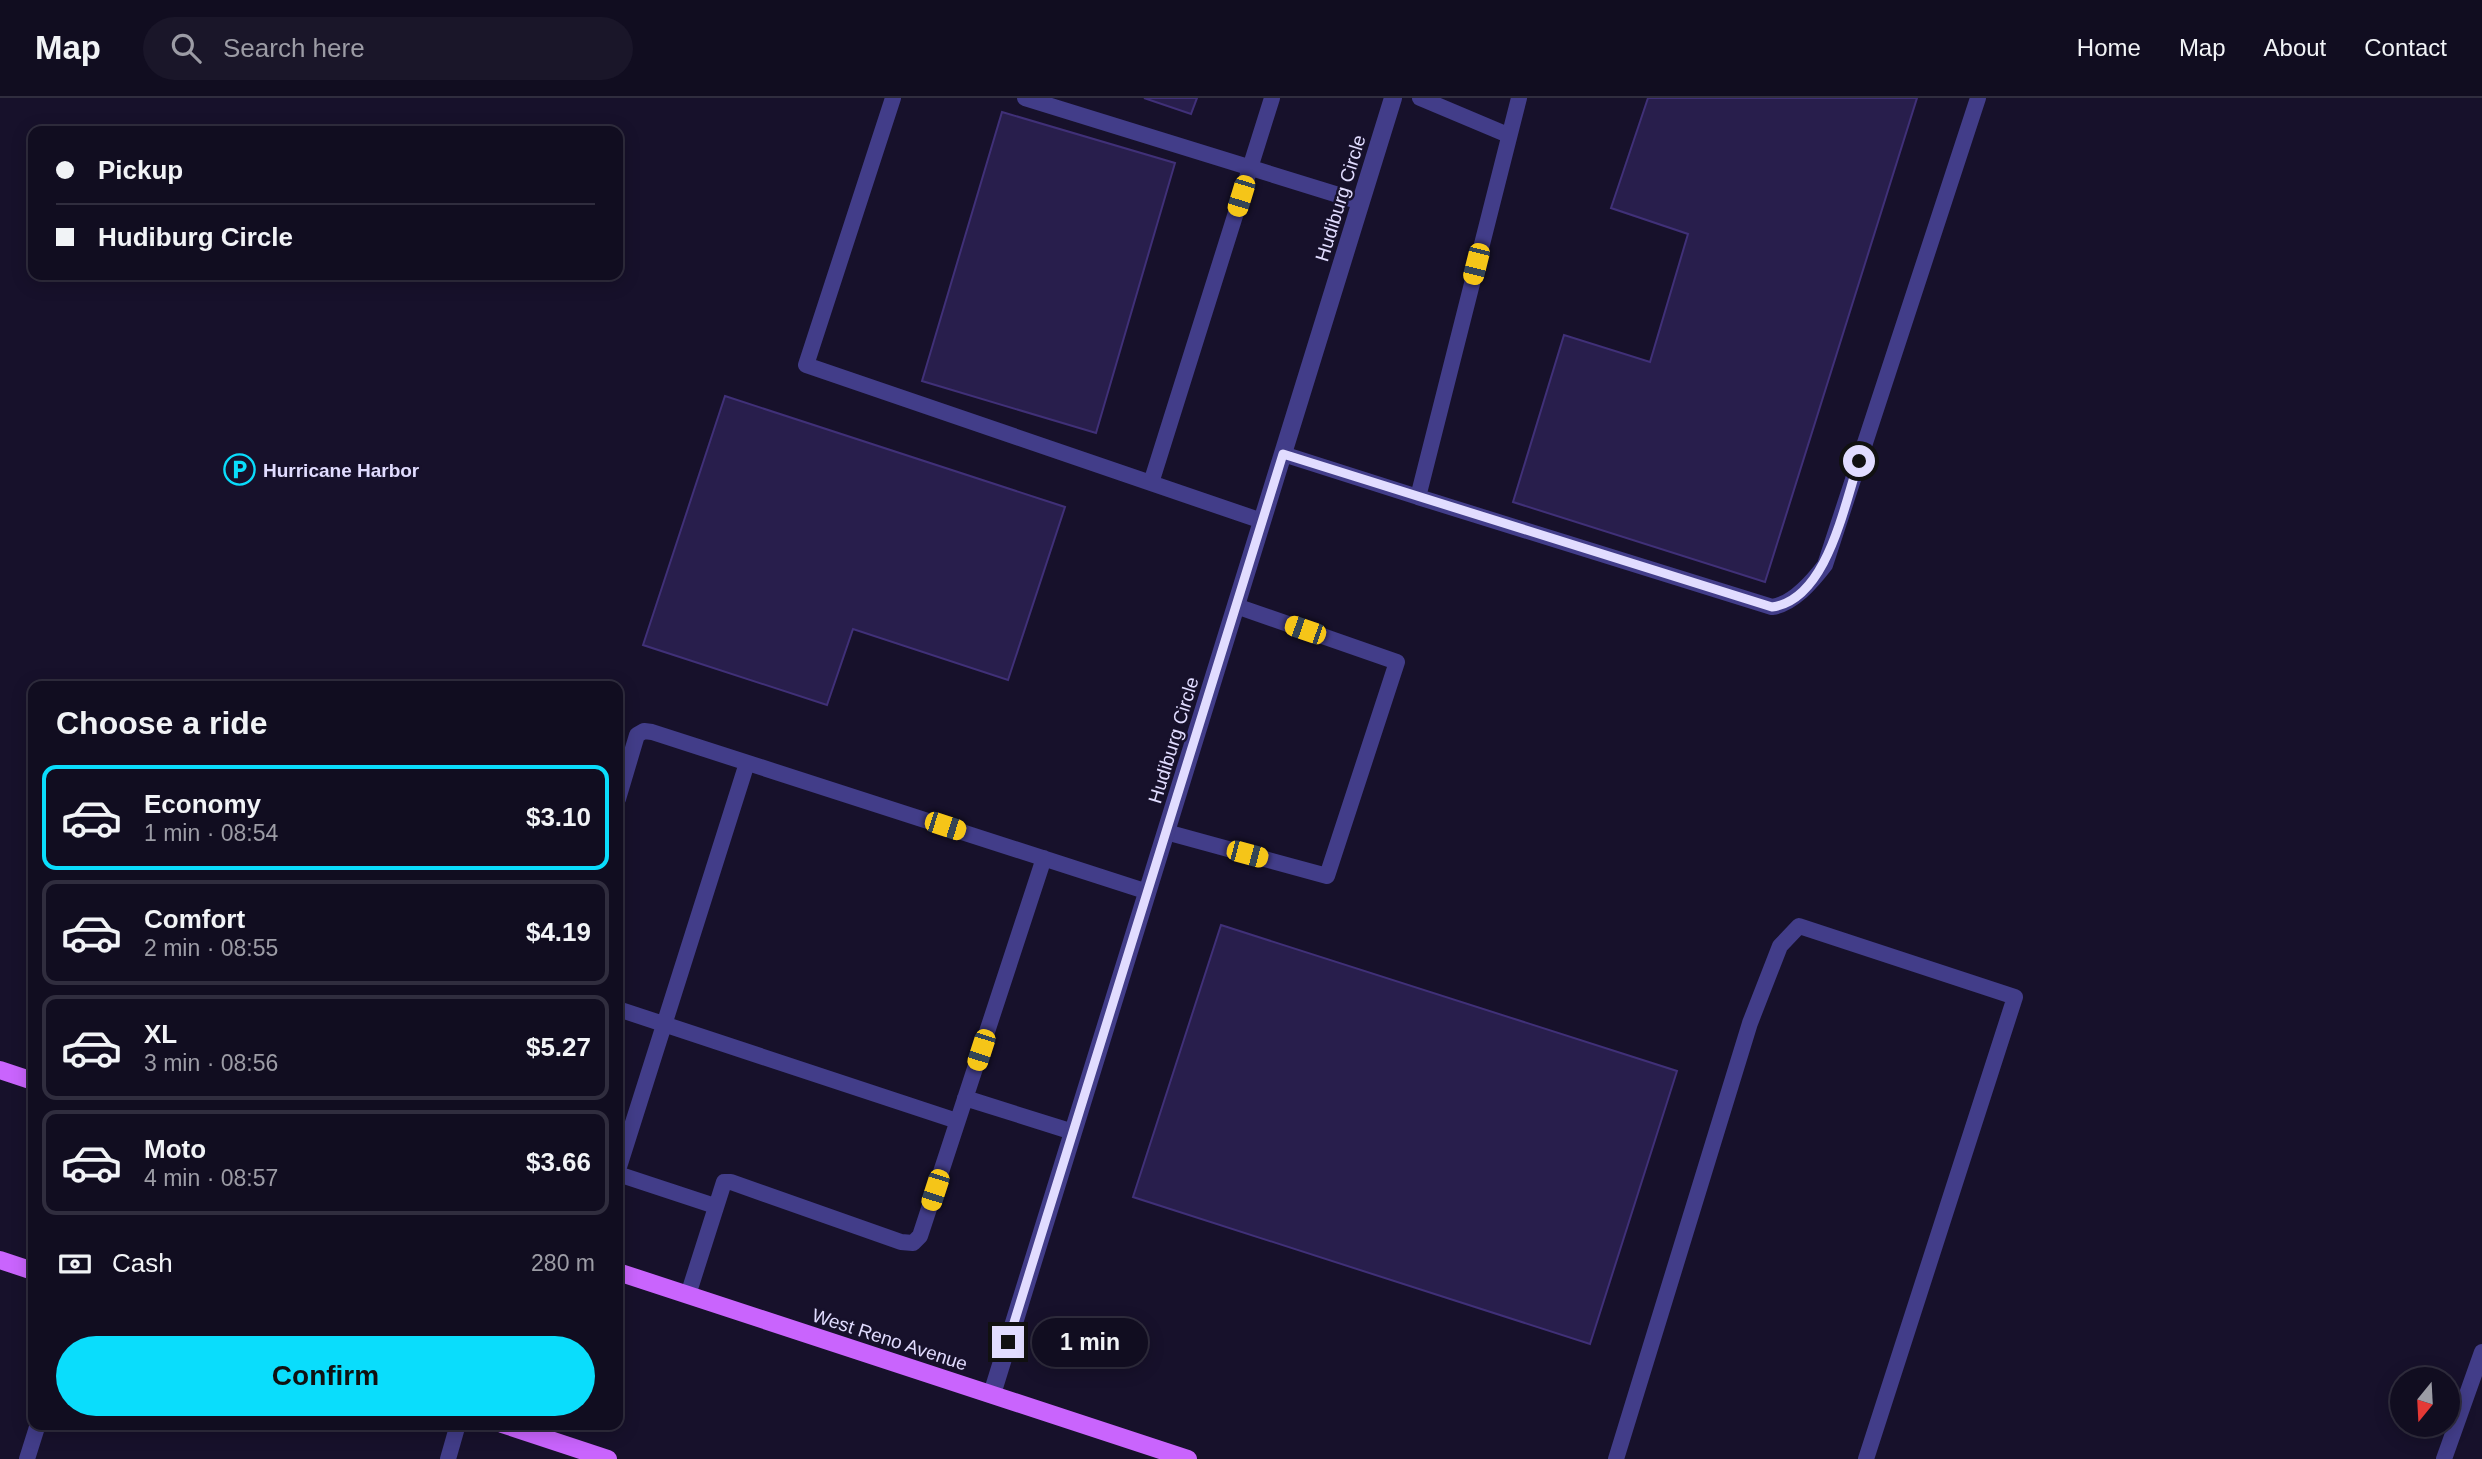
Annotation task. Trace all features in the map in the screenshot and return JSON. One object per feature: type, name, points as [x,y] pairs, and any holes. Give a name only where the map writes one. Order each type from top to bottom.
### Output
[{"type":"main road","points":[[0,1070],[28,1079]]},
{"type":"main road","points":[[0,1260],[28,1268]]},
{"type":"main road","name":"West Reno Avenue","points":[[623,1274],[1188,1459]]},
{"type":"main road","points":[[520,1430],[608,1459]]},
{"type":"street","name":"Hudiburg Circle","points":[[992,1394],[1393,98]]},
{"type":"lane","points":[[893,98],[806,365],[1262,521]]},
{"type":"lane","points":[[1025,98],[1249,170],[1361,202]]},
{"type":"lane","points":[[1151,483],[1272,98]]},
{"type":"lane","points":[[1420,98],[1508,135]]},
{"type":"lane","points":[[1418,497],[1519,98]]},
{"type":"lane","points":[[1283,454],[1772,607],[1784,606],[1825,565],[1978,98]]},
{"type":"lane","points":[[1166,832],[1327,876],[1397,662],[1236,606]]},
{"type":"lane","points":[[623,782],[637,735],[644,731],[1147,892]]},
{"type":"lane","points":[[623,1156],[747,763]]},
{"type":"lane","points":[[688,1295],[721,1185],[731,1182],[901,1242],[914,1243],[919,1236],[1044,858]]},
{"type":"lane","points":[[1616,1459],[1750,1023],[1780,946],[1799,926],[2015,997],[1866,1459]]},
{"type":"lane","points":[[623,1011],[957,1121]]},
{"type":"lane","points":[[965,1098],[1073,1132]]},
{"type":"lane","points":[[623,1174],[715,1206]]},
{"type":"lane","points":[[2444,1459],[2482,1352]]},
{"type":"lane","points":[[26,1459],[36,1430]]},
{"type":"lane","points":[[447,1459],[456,1430]]},
{"type":"building","points":[[1144,98],[1197,98],[1191,114]]},
{"type":"building","points":[[1648,98],[1917,98],[1765,582],[1513,502],[1564,335],[1650,362],[1688,234],[1611,208]]},
{"type":"building","points":[[1002,112],[1175,163],[1096,433],[922,381]]},
{"type":"building","points":[[725,396],[1065,507],[1008,680],[853,629],[827,705],[643,645]]},
{"type":"building","points":[[1221,925],[1677,1071],[1590,1344],[1133,1197]]},
{"type":"place","name":"Hurricane Harbor","points":[[240,470]]},
{"type":"route","points":[[1008,1342],[1283,454],[1772,607],[1784,606],[1825,565],[1859,461]]}]
